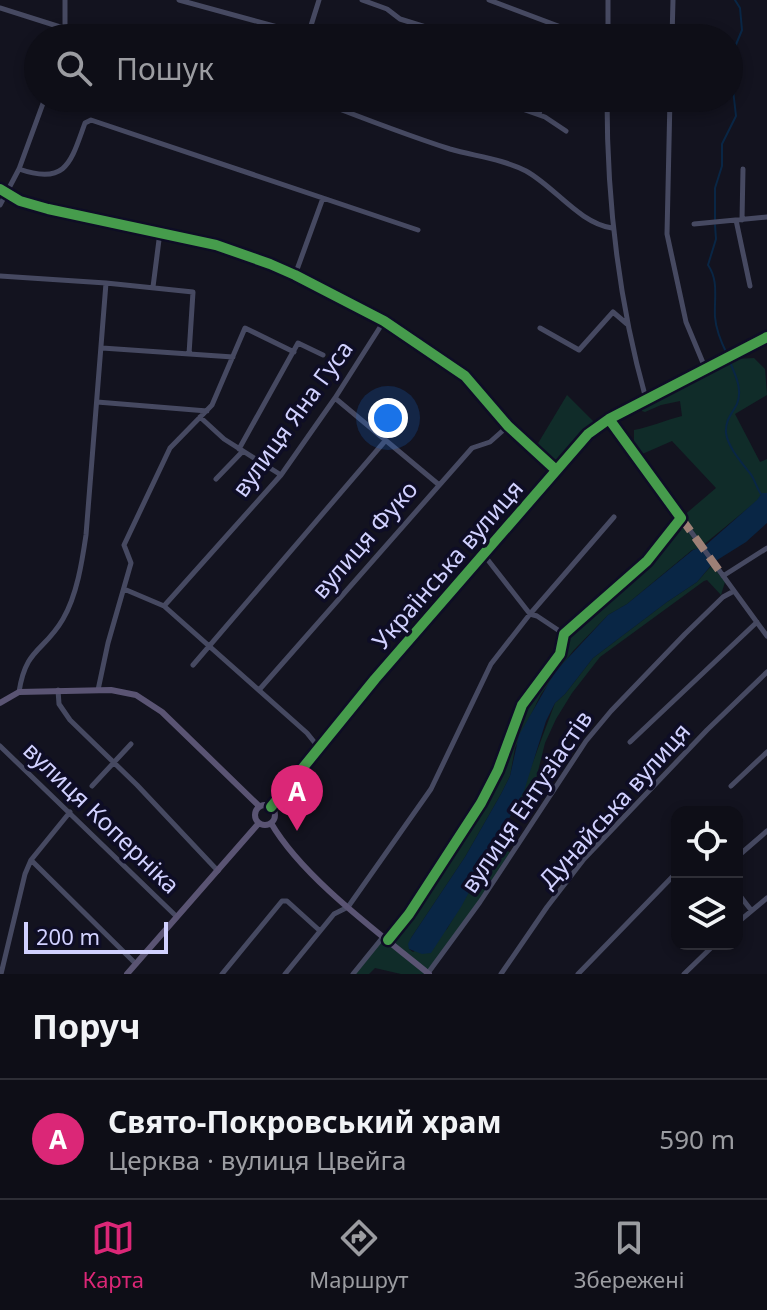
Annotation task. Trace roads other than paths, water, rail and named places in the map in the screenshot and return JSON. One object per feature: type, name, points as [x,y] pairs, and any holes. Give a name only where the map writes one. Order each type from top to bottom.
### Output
[{"type":"main road","points":[[0,703],[19,692],[98,690],[130,693],[149,702],[259,806]]},
{"type":"main road","points":[[259,823],[255,814],[259,806],[266,804],[275,815],[271,823]]},
{"type":"main road","points":[[130,973],[259,823],[271,823]]},
{"type":"main road","points":[[271,823],[287,847],[348,907],[426,972]]},
{"type":"street","points":[[65,0],[65,24]]},
{"type":"street","points":[[179,0],[267,24]]},
{"type":"street","points":[[311,24],[319,0]]},
{"type":"street","points":[[362,0],[416,24]]},
{"type":"street","points":[[489,0],[554,24]]},
{"type":"street","points":[[608,0],[608,24]]},
{"type":"street","points":[[672,24],[673,0]]},
{"type":"street","points":[[0,8],[52,24]]},
{"type":"street","points":[[0,205],[3,190],[19,169],[40,112]]},
{"type":"street","points":[[348,112],[425,141],[522,169],[542,181],[587,218],[612,228]]},
{"type":"street","points":[[533,112],[566,131]]},
{"type":"street","points":[[608,112],[612,228],[627,325],[646,399]]},
{"type":"street","points":[[670,112],[667,234],[686,322],[706,370]]},
{"type":"street","points":[[19,169],[43,175],[59,174],[67,167],[85,123],[91,120],[418,230]]},
{"type":"street","points":[[743,169],[739,220],[750,286]]},
{"type":"street","points":[[3,190],[20,201],[48,209],[216,245],[295,275],[384,321],[465,376],[508,426],[556,470]]},
{"type":"street","points":[[295,275],[323,198]]},
{"type":"street","points":[[694,224],[767,217]]},
{"type":"street","points":[[153,287],[160,232]]},
{"type":"street","points":[[0,276],[193,292],[189,354]]},
{"type":"street","points":[[19,692],[25,663],[63,620],[81,566],[106,283]]},
{"type":"street","points":[[540,328],[579,350],[613,312],[627,325]]},
{"type":"street","name":"вулиця Яна Гуса","points":[[164,606],[281,475],[384,321]]},
{"type":"street","points":[[98,690],[132,559],[124,545],[170,448],[208,412],[245,328],[294,352]]},
{"type":"street","name":"Українська вулиця","points":[[271,807],[386,667],[588,434],[609,419],[767,337]]},
{"type":"street","points":[[216,479],[241,450],[298,343],[323,355]]},
{"type":"street","points":[[102,348],[233,357]]},
{"type":"street","points":[[335,398],[438,484]]},
{"type":"street","points":[[97,402],[208,412]]},
{"type":"street","points":[[200,417],[206,425],[281,475]]},
{"type":"street","points":[[609,419],[767,636]]},
{"type":"street","name":"вулиця Фуко","points":[[259,690],[438,484],[474,446],[489,443],[508,426]]},
{"type":"street","points":[[193,665],[385,441]]},
{"type":"street","points":[[285,974],[334,914],[348,907],[426,797],[491,664],[614,517]]},
{"type":"street","points":[[353,974],[409,914],[481,803],[498,770],[522,705],[560,654],[564,634],[647,561],[681,518]]},
{"type":"street","points":[[723,576],[767,548]]},
{"type":"street","points":[[484,555],[530,614],[564,634]]},
{"type":"street","points":[[124,589],[164,606],[307,733],[319,748]]},
{"type":"street","name":"вулиця Ентузіастів","points":[[426,972],[480,902],[586,741],[685,634],[723,597],[734,591]]},
{"type":"street","points":[[630,742],[757,622]]},
{"type":"street","name":"Дунайська вулиця","points":[[501,974],[584,859],[767,672]]},
{"type":"street","points":[[58,690],[63,712],[218,871]]},
{"type":"street","points":[[92,786],[131,744]]},
{"type":"street","name":"вулиця Коперніка","points":[[0,746],[177,917]]},
{"type":"street","points":[[731,786],[767,752]]},
{"type":"street","points":[[1,974],[25,874],[31,860],[70,812]]},
{"type":"street","points":[[743,852],[767,831]]},
{"type":"street","points":[[31,860],[136,964]]},
{"type":"street","points":[[578,974],[671,878]]},
{"type":"street","points":[[743,917],[767,898]]},
{"type":"street","points":[[743,900],[751,910]]},
{"type":"street","points":[[222,974],[282,901],[287,901],[319,930]]},
{"type":"street","points":[[684,974],[709,950]]},
{"type":"water","points":[[762,493],[767,493],[767,523],[746,542],[714,562],[697,582],[593,658],[555,703],[546,721],[524,791],[461,907],[431,953],[422,954],[409,949],[411,938],[465,857],[501,794],[510,776],[519,735],[555,672],[608,615],[627,604],[693,550],[706,545]]},
{"type":"waterway","points":[[735,0],[740,8],[741,24]]},
{"type":"waterway","points":[[715,220],[715,188],[722,166],[722,144],[736,112]]},
{"type":"waterway","points":[[715,225],[716,239],[708,265],[715,283],[716,327],[727,354]]},
{"type":"waterway","points":[[729,360],[739,393],[727,424],[727,438],[761,494]]},
{"type":"place","name":"Свято-Покровський храм","points":[[297,831]]}]
